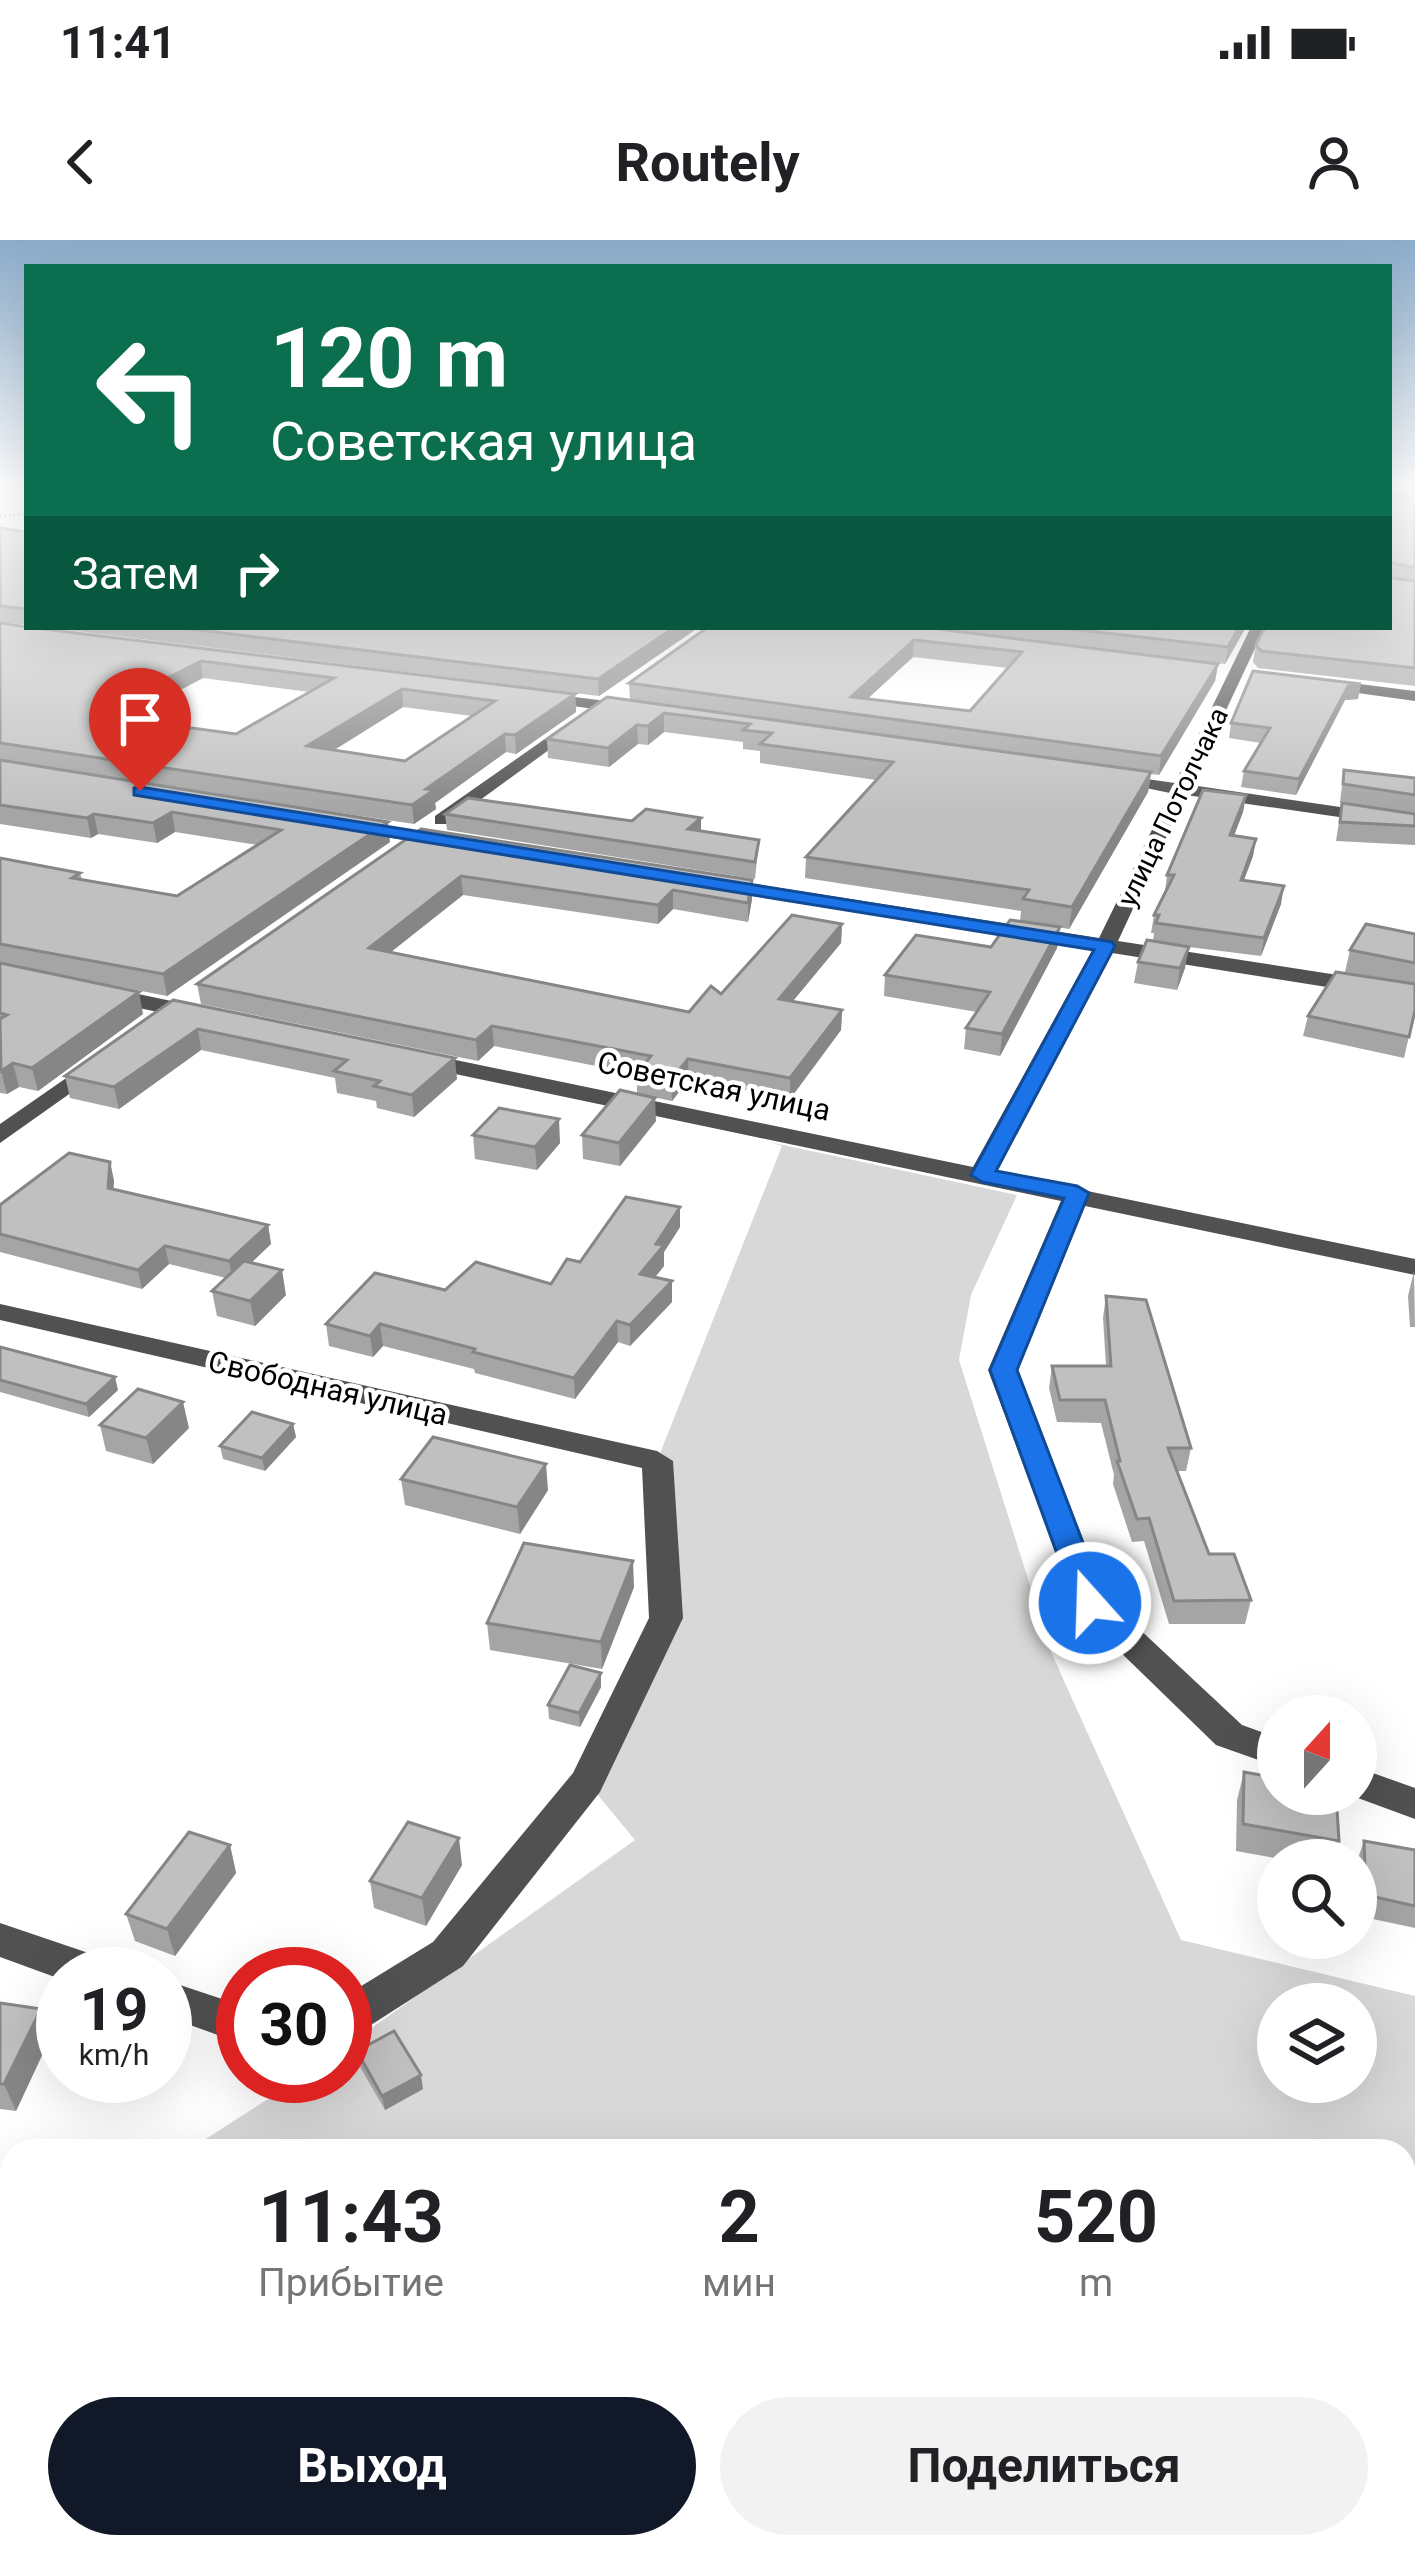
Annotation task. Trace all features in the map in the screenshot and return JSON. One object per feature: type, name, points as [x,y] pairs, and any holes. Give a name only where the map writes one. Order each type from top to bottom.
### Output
[{"type":"street","name":"улица Потолчака","points":[[982,1175],[1248,675],[1257,630]]},
{"type":"street","points":[[1213,671],[1248,675]]},
{"type":"street","points":[[1304,682],[1415,696]]},
{"type":"street","points":[[399,850],[622,692]]},
{"type":"street","points":[[512,694],[650,712]]},
{"type":"street","points":[[1091,776],[1415,823]]},
{"type":"street","points":[[325,822],[464,844]]},
{"type":"street","points":[[693,880],[1415,994]]},
{"type":"street","points":[[65,986],[219,1018]]},
{"type":"street","points":[[0,1136],[115,1051]]},
{"type":"street","name":"Советская улица","points":[[381,1051],[1415,1267]]},
{"type":"street","points":[[1077,1193],[1004,1370],[1090,1603],[1229,1736],[1257,1746]]},
{"type":"street","name":"Свободная улица","points":[[0,1312],[657,1461],[666,1618],[587,1782],[448,1954],[372,2002]]},
{"type":"street","points":[[1377,1790],[1415,1804]]},
{"type":"street","points":[[0,1940],[36,1953]]},
{"type":"shaded area","points":[[769,1142],[1017,1195],[971,1295],[959,1360],[1051,1652],[1181,1940],[1361,1983],[1257,1983],[1257,2103],[1377,2103],[1377,1987],[1415,1996],[1415,2139],[206,2139],[262,2103],[372,2103],[372,2028],[635,1840],[587,1782],[666,1618],[657,1461],[782,1146]]},
{"type":"building","points":[[0,598],[24,598],[24,609],[0,606]]},
{"type":"building","points":[[1392,598],[1415,598],[1415,668],[1261,651],[1256,645],[1264,630],[1392,630]]},
{"type":"building","points":[[0,623],[24,626],[24,630],[57,630],[575,694],[515,735],[505,734],[426,789],[434,790],[412,805],[0,743]],"holes":[[[201,661],[334,678],[236,734],[95,715]],[[402,689],[495,701],[405,761],[307,746]]]},
{"type":"building","points":[[198,630],[671,630],[598,679]]},
{"type":"building","points":[[704,630],[947,630],[1218,664],[1161,756],[629,683]],"holes":[[[914,640],[1022,652],[970,711],[851,697]]]},
{"type":"building","points":[[1079,630],[1237,630],[1228,647]]},
{"type":"building","points":[[1253,671],[1361,684],[1348,686],[1299,779],[1244,771],[1270,728],[1231,723]]},
{"type":"building","points":[[607,697],[1151,772],[1072,907],[1023,899],[1029,890],[806,857],[893,762],[760,744],[772,733],[743,730],[750,724],[664,713],[648,726],[637,725],[608,748],[547,739]]},
{"type":"building","points":[[0,760],[388,822],[163,974],[0,944],[0,858],[80,873],[72,878],[177,896],[281,830],[172,812],[153,823],[0,805]]},
{"type":"building","points":[[1344,770],[1415,778],[1415,795],[1343,784]]},
{"type":"building","points":[[1203,790],[1246,795],[1230,835],[1256,839],[1241,880],[1284,886],[1264,938],[1156,923],[1159,915],[1154,915],[1174,875],[1167,875]]},
{"type":"building","points":[[468,798],[632,821],[646,809],[701,818],[688,829],[759,840],[755,862],[445,814]]},
{"type":"building","points":[[1342,803],[1415,814],[1415,826],[1340,822]]},
{"type":"building","points":[[421,829],[752,880],[748,903],[673,890],[658,905],[461,876],[369,948],[689,1012],[711,986],[721,994],[792,915],[842,924],[779,999],[842,1010],[790,1078],[688,1059],[671,1080],[637,1073],[651,1056],[492,1026],[476,1040],[197,984]]},
{"type":"building","points":[[1010,920],[1060,927],[1002,1034],[966,1028],[990,992],[885,975],[916,935],[991,947]]},
{"type":"building","points":[[1366,924],[1415,934],[1415,963],[1350,950]]},
{"type":"building","points":[[1147,940],[1189,947],[1180,968],[1138,962]]},
{"type":"building","points":[[0,963],[139,992],[32,1068],[13,1063],[1,1071],[0,1019],[7,1015],[0,1013]]},
{"type":"building","points":[[1336,972],[1415,984],[1409,1037],[1308,1016]]},
{"type":"building","points":[[173,1000],[455,1058],[412,1095],[374,1086],[380,1081],[334,1071],[347,1060],[198,1029],[114,1087],[65,1076]]},
{"type":"building","points":[[620,1090],[655,1098],[619,1143],[582,1135]]},
{"type":"building","points":[[499,1108],[559,1119],[535,1147],[473,1135]]},
{"type":"building","points":[[69,1153],[110,1162],[108,1188],[268,1225],[229,1261],[165,1246],[138,1270],[0,1234],[0,1205]]},
{"type":"building","points":[[626,1197],[680,1207],[656,1244],[664,1245],[640,1274],[672,1281],[630,1325],[617,1321],[574,1378],[380,1324],[370,1336],[326,1324],[375,1273],[445,1290],[476,1262],[551,1284],[567,1259],[580,1262]]},
{"type":"building","points":[[244,1261],[282,1270],[250,1301],[212,1291]]},
{"type":"building","points":[[1106,1296],[1146,1300],[1191,1448],[1168,1448],[1209,1554],[1234,1554],[1251,1600],[1174,1601],[1149,1518],[1137,1519],[1117,1461],[1105,1400],[1060,1400],[1052,1366],[1111,1366]]},
{"type":"building","points":[[0,1347],[115,1377],[86,1404],[0,1380]]},
{"type":"building","points":[[138,1389],[183,1402],[146,1438],[100,1425]]},
{"type":"building","points":[[252,1412],[293,1424],[262,1458],[220,1446]]},
{"type":"building","points":[[433,1437],[546,1464],[517,1507],[401,1479]]},
{"type":"building","points":[[524,1543],[633,1561],[601,1642],[487,1623]]},
{"type":"building","points":[[570,1665],[601,1673],[579,1713],[548,1705]]},
{"type":"building","points":[[1244,1772],[1257,1774],[1257,1815],[1337,1815],[1339,1839],[1328,1839],[1243,1824]]},
{"type":"building","points":[[408,1822],[459,1838],[422,1898],[370,1881]]},
{"type":"building","points":[[189,1832],[230,1845],[167,1929],[126,1914]]},
{"type":"building","points":[[1377,1843],[1415,1850],[1415,1906],[1377,1897]]},
{"type":"building","points":[[0,2003],[36,2008],[36,2019],[0,2084]]},
{"type":"building","points":[[394,2031],[421,2075],[382,2096],[372,2078],[372,2043]]},
{"type":"route","points":[[140,791],[1106,946],[982,1175],[1077,1193],[1004,1370],[1090,1603]]}]
